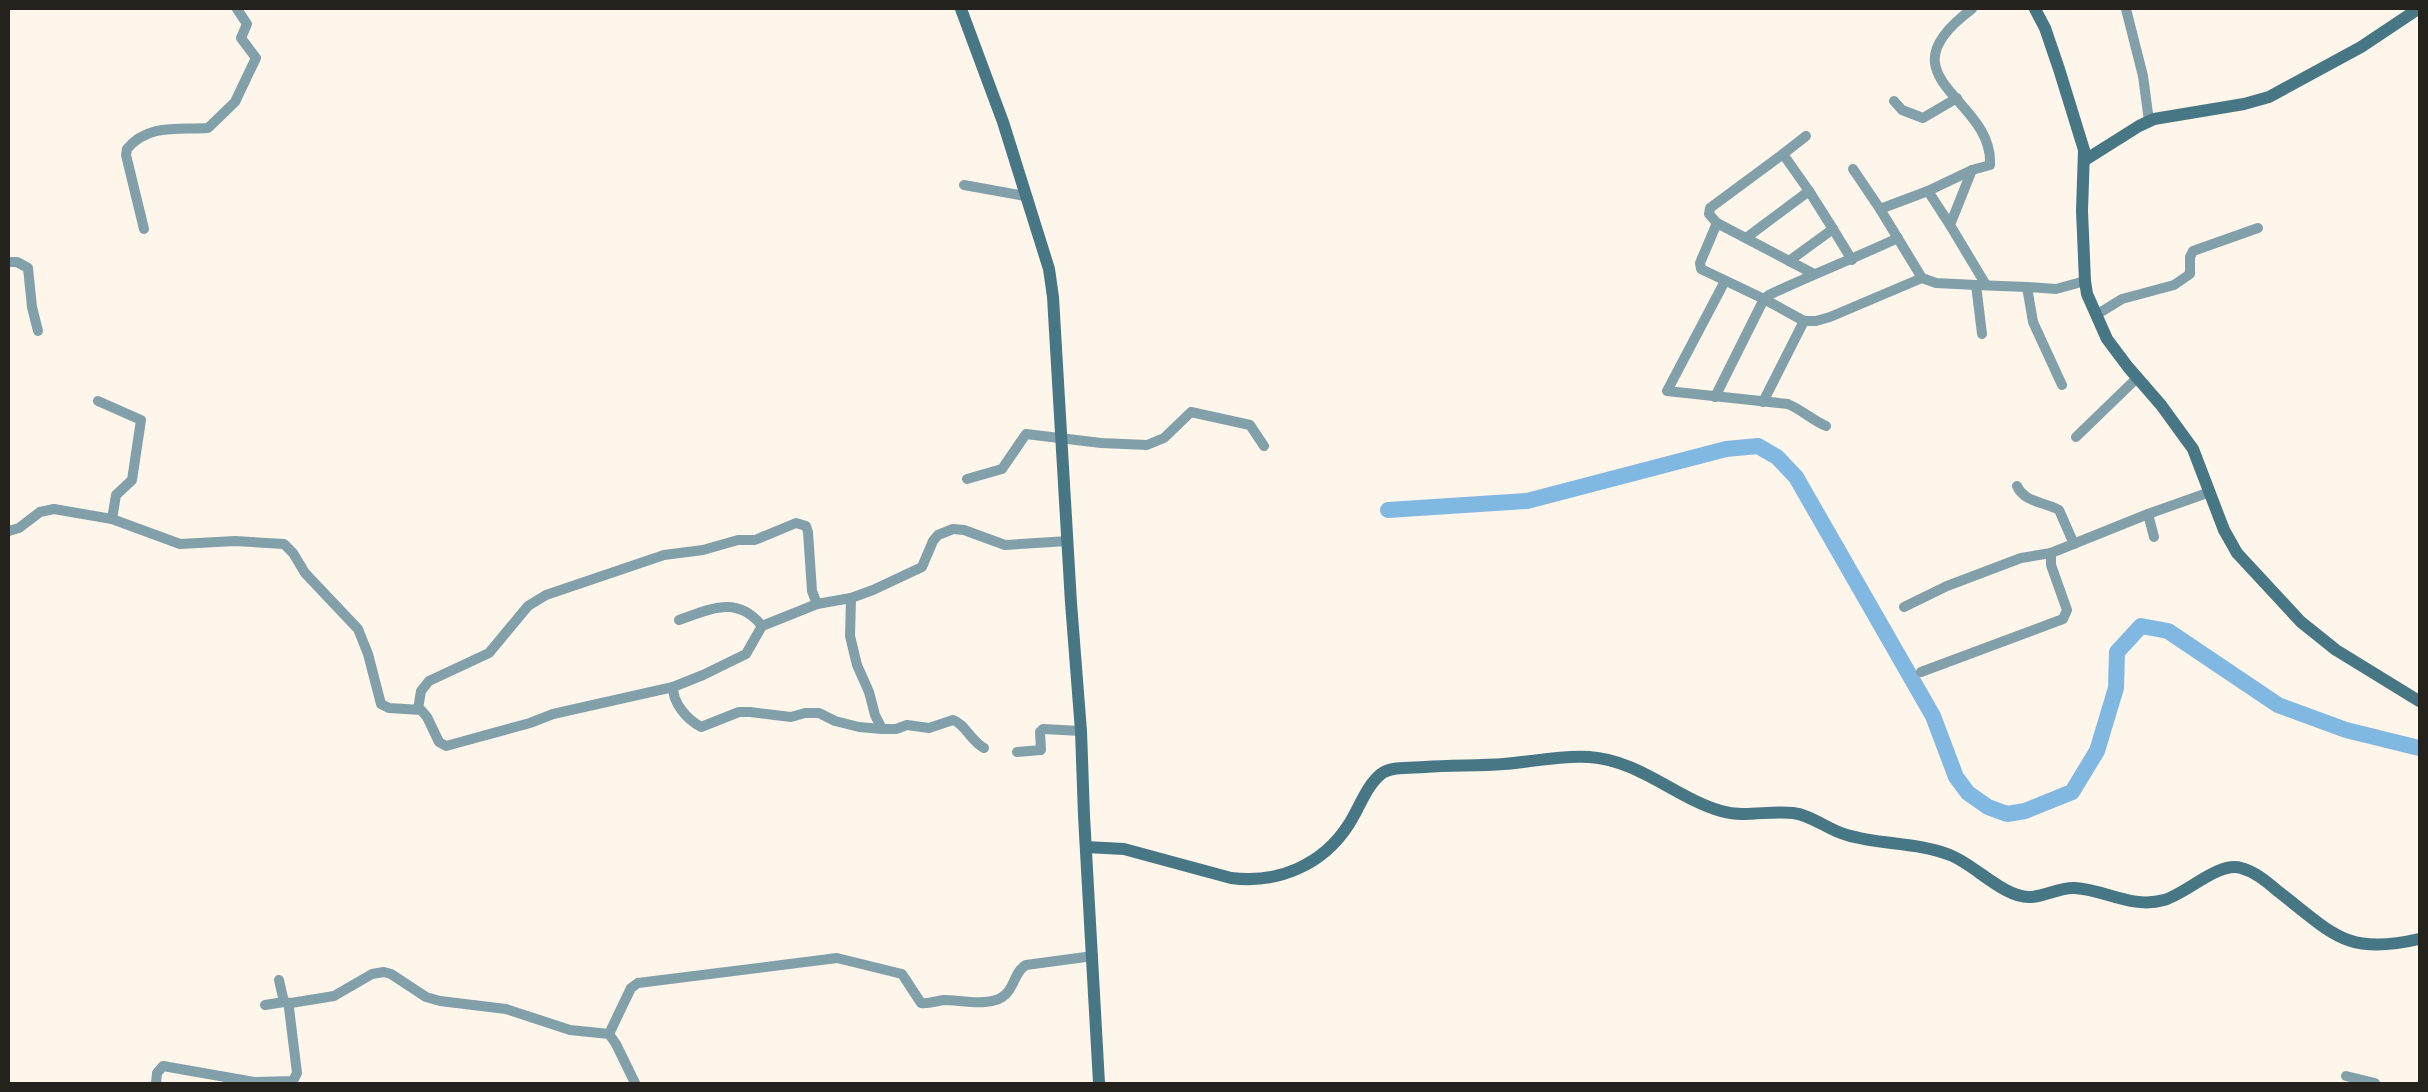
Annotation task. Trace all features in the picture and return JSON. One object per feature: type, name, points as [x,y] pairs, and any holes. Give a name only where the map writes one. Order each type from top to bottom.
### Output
[{"type":"street","points":[[144,229],[126,155],[127,149],[153,131],[192,126],[208,128],[233,105],[256,58],[241,38],[247,24],[237,9]]},
{"type":"street","points":[[961,9],[1003,122],[1049,269],[1053,297],[1081,731],[1084,816],[1093,956],[1093,998],[1099,1083]]},
{"type":"street","points":[[1880,209],[1928,191],[1972,170],[1990,165],[1991,154],[1987,141],[1957,98],[1936,73],[1934,58],[1940,43],[1954,22],[1972,9]]},
{"type":"street","points":[[2035,9],[2045,28],[2060,69],[2084,150],[2082,211],[2085,281],[2087,294],[2108,339],[2137,378],[2161,405],[2193,449],[2224,530],[2237,553],[2301,622],[2336,650],[2419,701]]},
{"type":"street","points":[[2126,9],[2143,76],[2149,121]]},
{"type":"street","points":[[2085,160],[2149,121],[2244,104],[2269,97],[2362,47],[2418,9]]},
{"type":"street","points":[[1894,101],[1902,110],[1923,118],[1957,98]]},
{"type":"street","points":[[1806,136],[1710,208],[1709,214],[1717,223],[1814,274]]},
{"type":"street","points":[[1783,154],[1809,191],[1852,260]]},
{"type":"street","points":[[1853,169],[1922,278],[1936,283],[2056,289],[2085,281]]},
{"type":"street","points":[[1950,225],[1972,170]]},
{"type":"street","points":[[964,185],[1025,196]]},
{"type":"street","points":[[1746,238],[1809,191]]},
{"type":"street","points":[[1928,191],[1950,225],[1981,285],[1982,334]]},
{"type":"street","points":[[1717,223],[1699,266],[1701,269],[1764,299],[1804,321],[1816,321],[1830,317],[1922,278]]},
{"type":"street","points":[[2096,315],[2131,295],[2174,284],[2190,274],[2190,257],[2193,251],[2258,228]]},
{"type":"street","points":[[1788,261],[1833,229]]},
{"type":"street","points":[[1715,397],[1764,299],[1814,274],[1852,260],[1898,238]]},
{"type":"street","points":[[9,262],[17,262],[28,268],[32,307],[38,331]]},
{"type":"street","points":[[1724,281],[1667,391],[1788,404],[1826,426]]},
{"type":"street","points":[[2027,287],[2033,322],[2062,385]]},
{"type":"street","points":[[1763,402],[1804,321]]},
{"type":"street","points":[[2076,437],[2137,378]]},
{"type":"street","points":[[98,401],[141,420],[132,480],[116,495],[112,519]]},
{"type":"street","points":[[966,479],[1002,469],[1026,434],[1116,444],[1147,445],[1164,438],[1191,412],[1250,425],[1264,446]]},
{"type":"street","points":[[2017,486],[2024,495],[2040,504],[2059,510],[2074,544]]},
{"type":"street","points":[[1904,606],[1939,589],[2021,558],[2051,553],[2148,514],[2210,492]]},
{"type":"street","points":[[9,532],[19,528],[40,512],[54,509],[112,519],[164,540],[180,544],[236,541],[284,544],[293,552],[305,573],[358,629],[368,654],[380,704],[386,708],[406,711],[418,708],[424,712],[439,742],[446,746],[530,723],[553,714],[673,687],[712,671],[746,654],[762,626],[817,604],[851,598],[922,567],[933,541],[938,535],[953,529],[964,530],[1005,545],[1068,541]]},
{"type":"street","points":[[2148,514],[2154,537]]},
{"type":"street","points":[[418,708],[422,691],[429,681],[489,653],[528,606],[546,595],[664,555],[703,550],[738,540],[755,540],[796,523],[802,524],[806,526],[808,532],[812,591],[817,604]]},
{"type":"street","points":[[1921,672],[2063,619],[2067,610],[2051,566],[2051,553]]},
{"type":"street","points":[[851,598],[850,636],[857,666],[869,692],[875,715],[882,728]]},
{"type":"street","points":[[679,620],[718,607],[732,607],[750,614],[762,626]]},
{"type":"street","points":[[673,687],[673,694],[678,706],[691,721],[701,727],[739,712],[791,717],[805,713],[819,713],[835,721],[859,727],[896,729],[907,725],[929,728],[953,720],[961,724],[974,742],[984,748]]},
{"type":"street","points":[[1017,752],[1040,751],[1042,748],[1040,732],[1043,729],[1081,731]]},
{"type":"street","points":[[1086,847],[1124,849],[1231,878],[1246,880],[1269,878],[1302,868],[1326,851],[1348,827],[1377,778],[1385,772],[1407,768],[1503,764],[1587,756],[1640,771],[1711,808],[1725,812],[1795,813],[1844,835],[1948,854],[2002,887],[2022,896],[2034,897],[2062,889],[2078,888],[2126,901],[2151,903],[2174,896],[2218,872],[2236,866],[2258,875],[2332,933],[2349,942],[2377,945],[2419,939]]},
{"type":"street","points":[[609,1034],[631,988],[638,983],[837,958],[902,974],[921,1003],[946,1000],[971,1003],[1002,997],[1010,989],[1019,972],[1026,964],[1093,956]]},
{"type":"street","points":[[264,1005],[334,996],[372,974],[384,972],[391,974],[426,997],[440,1001],[506,1009],[570,1030],[609,1034],[636,1083]]},
{"type":"street","points":[[156,1083],[157,1073],[163,1066],[254,1082],[293,1081],[297,1073],[289,1008],[279,980]]},
{"type":"street","points":[[2346,1076],[2375,1083]]},
{"type":"waterway","points":[[1388,510],[1527,501],[1726,449],[1758,446],[1777,457],[1796,477],[1933,716],[1956,777],[1968,793],[1988,807],[2007,814],[2025,811],[2072,792],[2097,751],[2116,688],[2117,652],[2141,626],[2168,631],[2278,705],[2346,730],[2419,748]]}]
